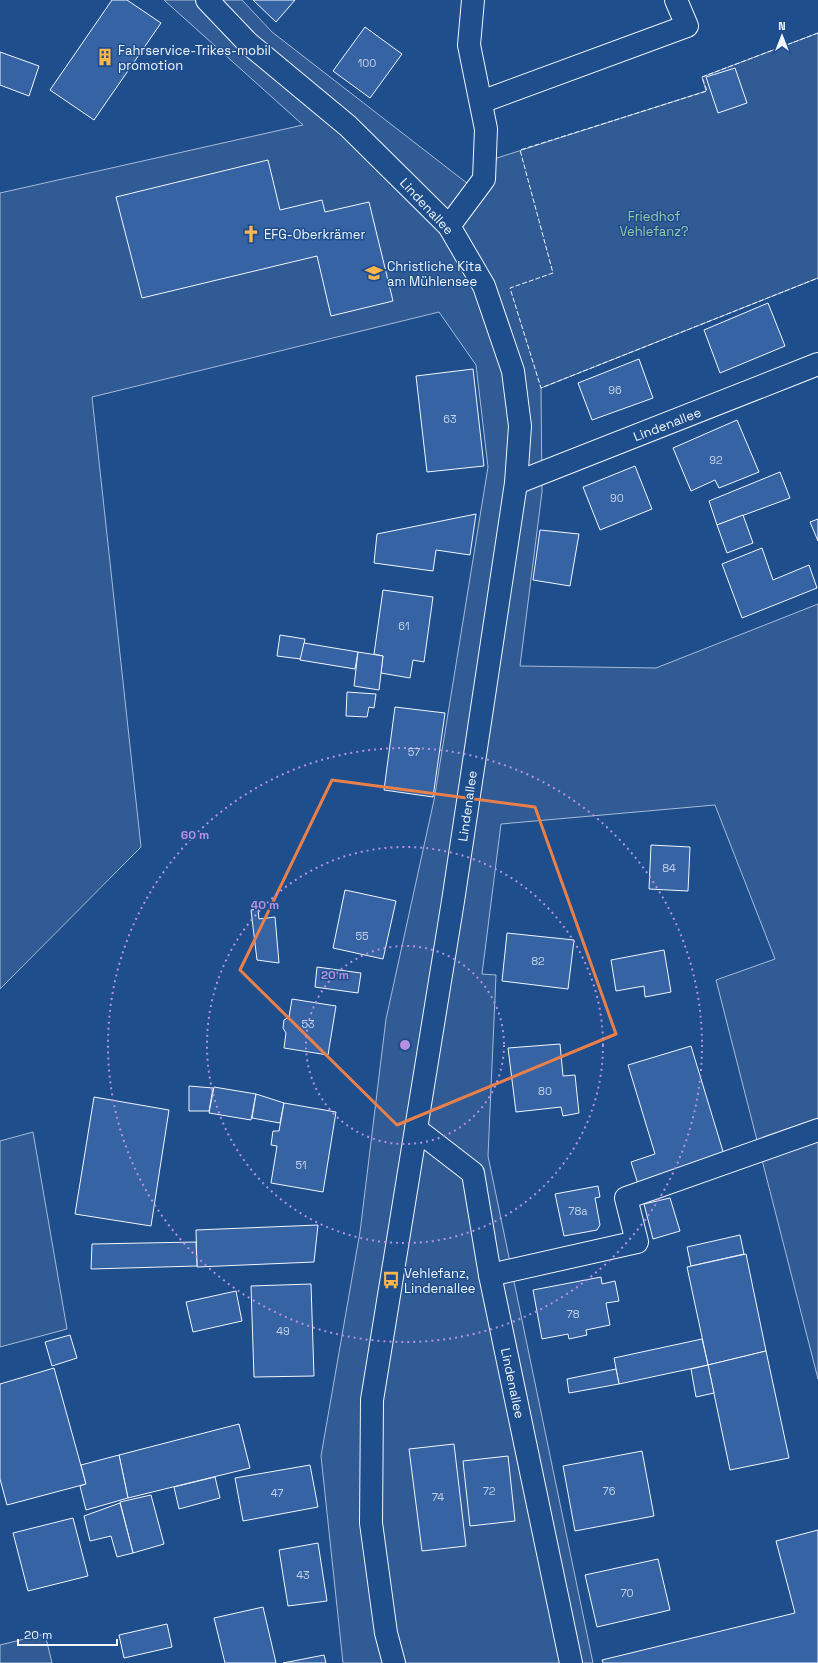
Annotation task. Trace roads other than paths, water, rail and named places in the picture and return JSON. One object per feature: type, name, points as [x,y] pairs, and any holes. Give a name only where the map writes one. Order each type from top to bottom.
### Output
[{"type":"main road","name":"Lindenallee","points":[[207,0],[248,43],[348,126],[449,226],[484,286],[513,371],[520,426],[516,483],[453,901],[372,1400],[371,1523],[386,1633],[394,1663]]},
{"type":"main road","points":[[449,226],[484,179],[486,129],[469,45],[473,0]]},
{"type":"main road","points":[[481,102],[687,26],[676,0]]},
{"type":"main road","name":"Lindenallee","points":[[516,483],[818,364]]},
{"type":"main road","name":"Lindenallee","points":[[416,1129],[473,1173],[490,1275],[571,1663]]},
{"type":"main road","points":[[490,1275],[637,1242],[626,1198],[818,1130]]},
{"type":"place","name":"Fahrservice-Trikes-mobil promotion","points":[[105,57]]},
{"type":"place","name":"EFG-Oberkrämer","points":[[251,234]]},
{"type":"place","name":"Christliche Kita am Mühlensee","points":[[374,273]]},
{"type":"place","name":"Vehlefanz, Lindenallee","points":[[391,1280]]},
{"type":"park label","name":"Friedhof Vehlefanz?","points":[[654,224]]}]
